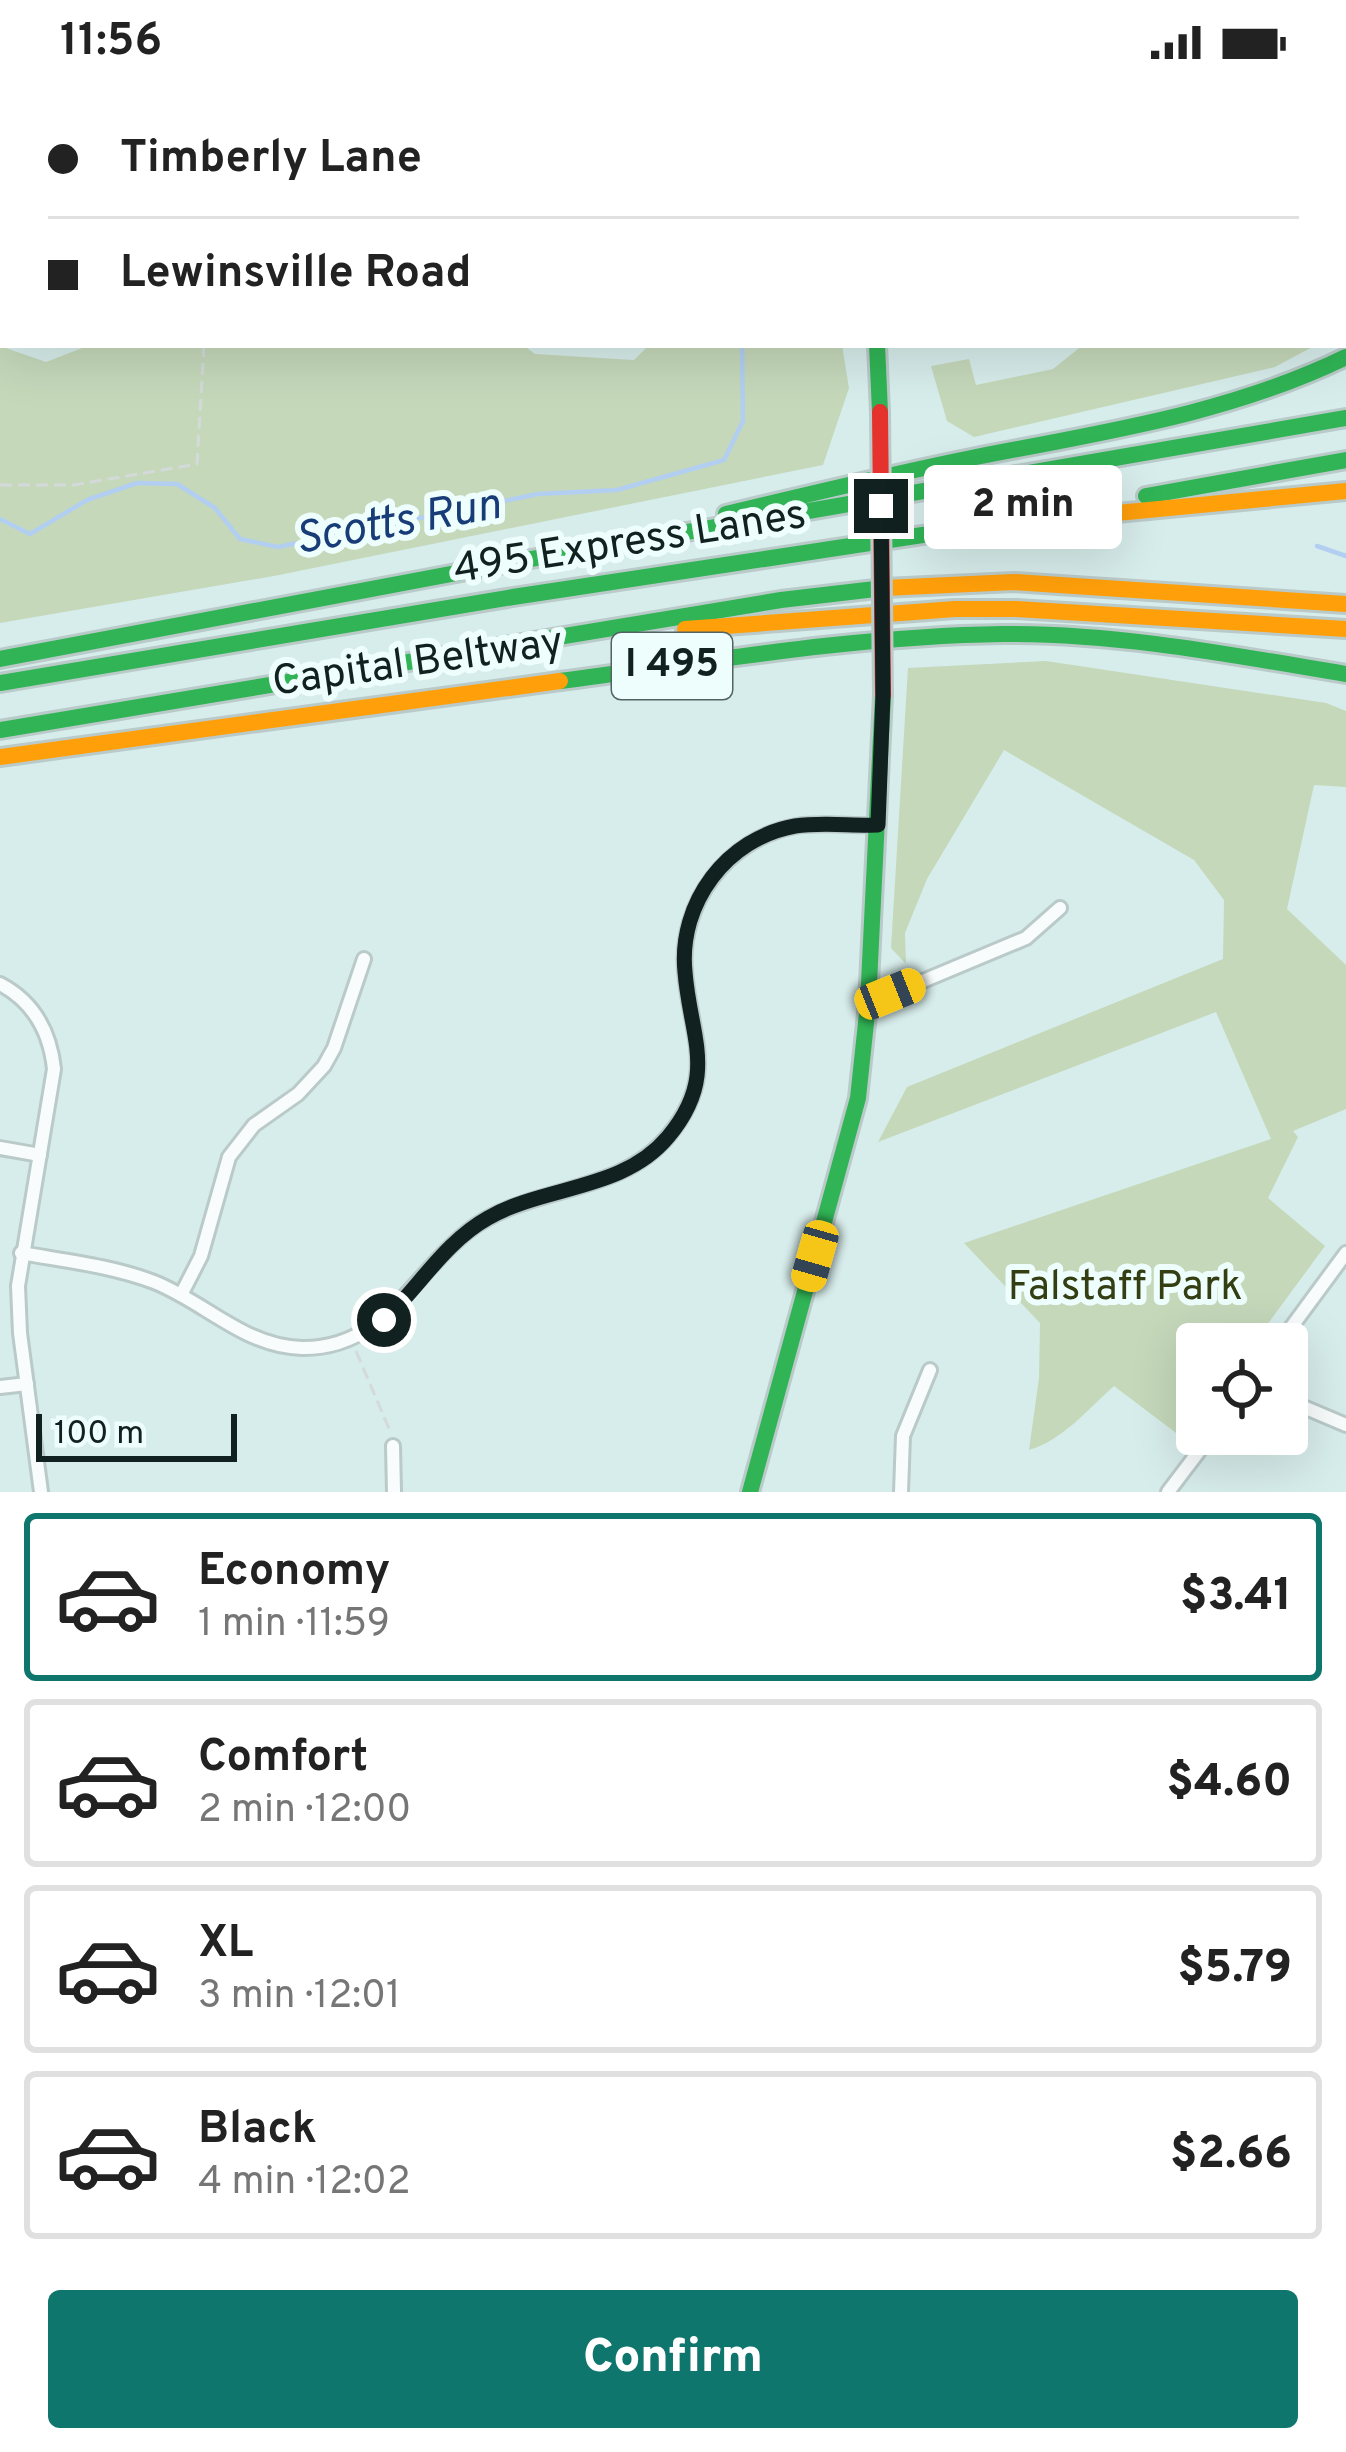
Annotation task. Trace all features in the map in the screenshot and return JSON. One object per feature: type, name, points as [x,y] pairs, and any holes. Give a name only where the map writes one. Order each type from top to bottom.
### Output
[{"type":"main road","points":[[750,1492],[849,1138],[863,1066],[883,695],[877,348]]},
{"type":"main road","points":[[525,560],[930,466],[1209,411],[1283,387],[1346,357]]},
{"type":"main road","name":"Capital Beltway","points":[[0,659],[525,560],[1346,418]]},
{"type":"main road","points":[[1037,518],[1245,475],[1346,460]]},
{"type":"main road","name":"495 Express Lanes","points":[[0,683],[513,597],[1037,518],[1346,491]]},
{"type":"main road","name":"495 Express Lanes","points":[[0,730],[842,591],[962,582],[1071,584],[1346,604]]},
{"type":"main road","points":[[547,639],[955,609],[1073,610],[1346,629]]},
{"type":"main road","name":"Capital Beltway","points":[[0,757],[761,654],[932,637],[1006,634],[1155,643],[1234,652],[1346,674]]},
{"type":"street","points":[[21,1253],[129,1274],[181,1295],[267,1342],[307,1348],[350,1339],[384,1320],[450,1247],[489,1217],[620,1173],[668,1137],[691,1099],[699,1058],[685,973],[687,932],[700,894],[726,861],[743,847],[800,825],[878,825]]},
{"type":"street","points":[[868,1004],[1026,938],[1060,908]]},
{"type":"street","points":[[181,1295],[201,1256],[230,1156],[254,1125],[298,1094],[324,1066],[364,959]]},
{"type":"street","points":[[0,984],[25,1001],[52,1050],[52,1084],[21,1253],[19,1316],[41,1492]]},
{"type":"street","points":[[0,1148],[40,1155]]},
{"type":"street","points":[[1294,1323],[1346,1253]]},
{"type":"street","points":[[901,1492],[903,1436],[930,1370]]},
{"type":"street","points":[[0,1387],[27,1384]]},
{"type":"street","points":[[1308,1411],[1346,1425]]},
{"type":"street","points":[[392,1440],[394,1492]]},
{"type":"street","points":[[1168,1492],[1196,1455]]},
{"type":"path","points":[[0,485],[74,485],[197,464],[204,348]]},
{"type":"path","points":[[350,1339],[392,1440]]},
{"type":"green space","points":[[0,348],[46,362],[82,348],[527,348],[535,354],[634,360],[646,348],[842,348],[849,388],[823,465],[274,576],[0,623]]},
{"type":"green space","points":[[1079,348],[1310,348],[1275,367],[974,437],[947,421],[931,366],[969,359],[976,385],[1053,369]]},
{"type":"green space","name":"Falstaff Park","points":[[1046,661],[1326,703],[1346,711],[1346,787],[1314,785],[1287,909],[1346,965],[1346,1109],[1293,1131],[1298,1137],[1268,1198],[1325,1246],[1268,1323],[1176,1323],[1176,1433],[1114,1386],[1064,1432],[1029,1450],[1039,1378],[1040,1323],[964,1243],[1271,1139],[1216,1012],[878,1142],[907,1087],[1223,959],[1224,900],[1194,860],[1004,750],[927,879],[905,933],[906,964],[891,948],[908,668]]},
{"type":"waterway","name":"Scotts Run","points":[[0,519],[30,534],[87,500],[137,483],[177,484],[215,508],[240,539],[278,547],[538,494],[617,490],[724,460],[743,421],[742,348]]},
{"type":"waterway","name":"Scotts Run","points":[[1317,546],[1346,556]]},
{"type":"traffic: fast","points":[[877,348],[880,412]]},
{"type":"traffic: fast","points":[[726,514],[1165,419],[1257,393],[1346,357]]},
{"type":"traffic: fast","points":[[0,659],[525,560],[1346,418]]},
{"type":"traffic: fast","points":[[1146,496],[1346,460]]},
{"type":"traffic: fast","points":[[0,683],[513,597],[982,526]]},
{"type":"traffic: fast","points":[[0,730],[781,600],[884,588]]},
{"type":"traffic: fast","points":[[560,681],[836,645],[1003,634],[1132,641],[1346,674]]},
{"type":"traffic: fast","points":[[750,1492],[858,1098],[868,1004],[883,695]]},
{"type":"traffic: slow","points":[[982,526],[1346,491]]},
{"type":"traffic: slow","points":[[884,588],[1014,582],[1346,604]]},
{"type":"traffic: slow","points":[[685,629],[955,609],[1346,629]]},
{"type":"traffic: slow","points":[[0,757],[560,681]]},
{"type":"traffic: jam","points":[[880,412],[883,695]]},
{"type":"route","points":[[384,1320],[450,1247],[489,1217],[620,1173],[668,1137],[691,1099],[699,1058],[685,973],[687,932],[700,894],[726,861],[761,837],[800,825],[878,825],[883,695],[881,506]]}]
